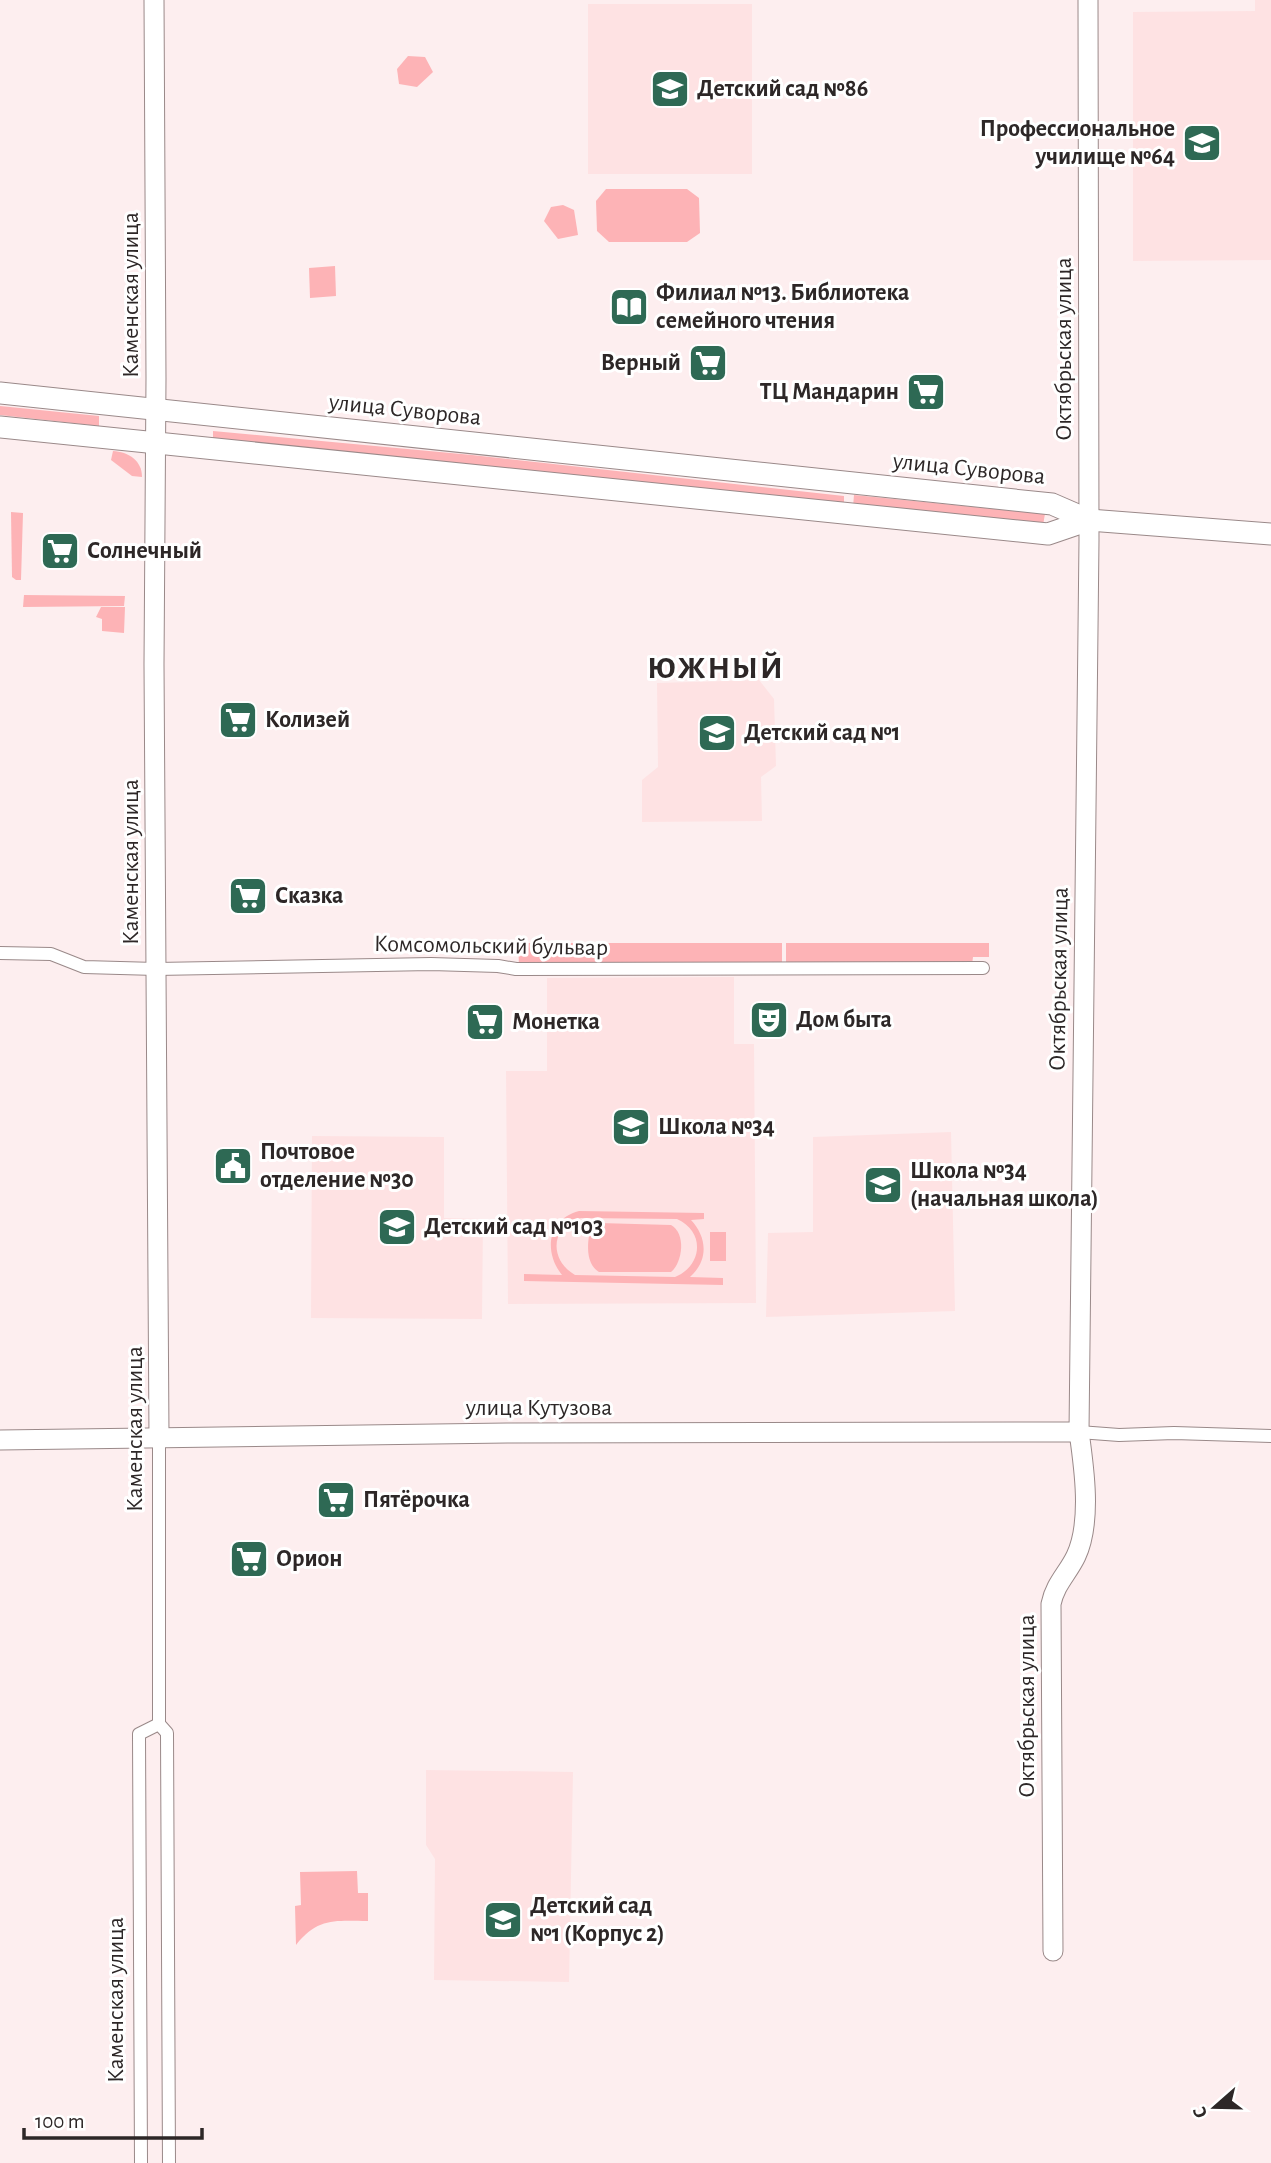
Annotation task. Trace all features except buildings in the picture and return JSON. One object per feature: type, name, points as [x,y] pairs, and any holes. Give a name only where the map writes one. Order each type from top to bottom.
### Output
[{"type":"main road","name":"улица Суворова","points":[[0,393],[1052,504],[1089,520]]},
{"type":"main road","points":[[0,427],[1048,534],[1089,520],[1271,534]]},
{"type":"street","name":"Каменская улица","points":[[153,0],[159,1724],[167,1733],[169,2163]]},
{"type":"street","name":"Октябрьская улица","points":[[1053,1951],[1051,1604],[1054,1591],[1076,1556],[1082,1536],[1084,1474],[1079,1432],[1089,520],[1088,0]]},
{"type":"street","name":"Комсомольский бульвар","points":[[0,953],[51,954],[84,967],[431,964],[516,969],[984,968]]},
{"type":"street","points":[[1079,1432],[1119,1435],[1174,1433],[1271,1436]]},
{"type":"street","name":"улица Кутузова","points":[[0,1440],[507,1433],[1079,1432]]},
{"type":"street","name":"Каменская улица","points":[[141,2163],[139,1734],[159,1724]]},
{"type":"shaded area","name":"Профессиональное училище №64","points":[[1255,0],[1271,0],[1271,260],[1133,261],[1133,12],[1255,11]]},
{"type":"shaded area","name":"Детский сад №86","points":[[588,4],[752,4],[752,174],[588,174]]},
{"type":"shaded area","points":[[408,56],[425,57],[433,72],[417,87],[399,84],[397,69]]},
{"type":"shaded area","points":[[606,189],[687,189],[699,198],[700,233],[687,242],[609,242],[597,231],[596,201]]},
{"type":"shaded area","points":[[563,205],[574,210],[578,235],[558,239],[544,221],[551,207]]},
{"type":"shaded area","points":[[335,266],[336,296],[310,298],[309,268]]},
{"type":"shaded area","points":[[0,406],[99,416],[99,426],[0,415]]},
{"type":"shaded area","points":[[213,431],[472,455],[844,496],[844,505],[545,472],[213,440]]},
{"type":"shaded area","points":[[113,451],[133,458],[140,466],[142,477],[132,476],[111,460]]},
{"type":"shaded area","points":[[854,495],[1045,514],[1043,525],[853,507]]},
{"type":"shaded area","points":[[11,512],[23,513],[21,580],[12,577]]},
{"type":"shaded area","points":[[24,595],[125,596],[124,606],[23,607]]},
{"type":"shaded area","points":[[101,607],[125,607],[124,633],[102,631],[102,619],[96,617]]},
{"type":"shaded area","name":"Детский сад №1","points":[[759,680],[774,699],[776,766],[761,777],[762,821],[642,822],[642,780],[658,767],[657,683]]},
{"type":"shaded area","points":[[518,943],[782,943],[782,965],[519,965]]},
{"type":"shaded area","points":[[786,943],[989,943],[989,957],[973,957],[972,965],[786,965]]},
{"type":"shaded area","name":"Школа №34","points":[[734,977],[734,1044],[754,1044],[756,1303],[508,1304],[506,1071],[547,1071],[547,978]]},
{"type":"shaded area","name":"Школа №34 (начальная школа)","points":[[951,1132],[955,1311],[766,1317],[768,1233],[813,1232],[813,1137]]},
{"type":"shaded area","name":"Детский сад №103","points":[[312,1136],[444,1137],[444,1218],[483,1219],[482,1319],[311,1318]]},
{"type":"shaded area","points":[[579,1211],[704,1213],[704,1219],[691,1220],[700,1234],[704,1248],[700,1263],[690,1277],[723,1278],[723,1285],[524,1281],[524,1274],[562,1275],[552,1256],[552,1237],[555,1228],[569,1215]],"holes":[[[581,1218],[677,1219],[693,1232],[697,1249],[691,1265],[675,1277],[575,1275],[567,1269],[557,1252],[563,1228]]]},
{"type":"shaded area","points":[[599,1223],[671,1225],[676,1229],[681,1241],[678,1262],[671,1272],[599,1272],[591,1264],[588,1245],[591,1227]]},
{"type":"shaded area","points":[[710,1232],[726,1232],[726,1261],[710,1261]]},
{"type":"shaded area","name":"Детский сад №1 (Корпус 2)","points":[[426,1770],[573,1772],[569,1982],[434,1980],[435,1859],[426,1845]]},
{"type":"shaded area","points":[[357,1871],[358,1893],[368,1893],[368,1921],[328,1922],[312,1929],[296,1945],[295,1906],[301,1905],[300,1872]]},
{"type":"place","name":"Детский сад №86","points":[[670,89]]},
{"type":"place","name":"Профессиональное училище №64","points":[[1202,143]]},
{"type":"place","name":"Филиал №13. Библиотека семейного чтения","points":[[629,307]]},
{"type":"place","name":"Верный","points":[[708,363]]},
{"type":"place","name":"ТЦ Мандарин","points":[[926,392]]},
{"type":"place","name":"Солнечный","points":[[60,551]]},
{"type":"place","name":"Колизей","points":[[238,720]]},
{"type":"place","name":"Детский сад №1","points":[[717,733]]},
{"type":"place","name":"Сказка","points":[[248,896]]},
{"type":"place","name":"Дом быта","points":[[769,1020]]},
{"type":"place","name":"Монетка","points":[[485,1022]]},
{"type":"place","name":"Школа №34","points":[[631,1127]]},
{"type":"place","name":"Почтовое отделение №30","points":[[233,1166]]},
{"type":"place","name":"Школа №34 (начальная школа)","points":[[883,1185]]},
{"type":"place","name":"Детский сад №103","points":[[397,1227]]},
{"type":"place","name":"Пятёрочка","points":[[336,1500]]},
{"type":"place","name":"Орион","points":[[249,1559]]},
{"type":"place","name":"Детский сад №1 (Корпус 2)","points":[[503,1920]]},
{"type":"district","name":"ЮЖНЫЙ","points":[[716,668]]}]
